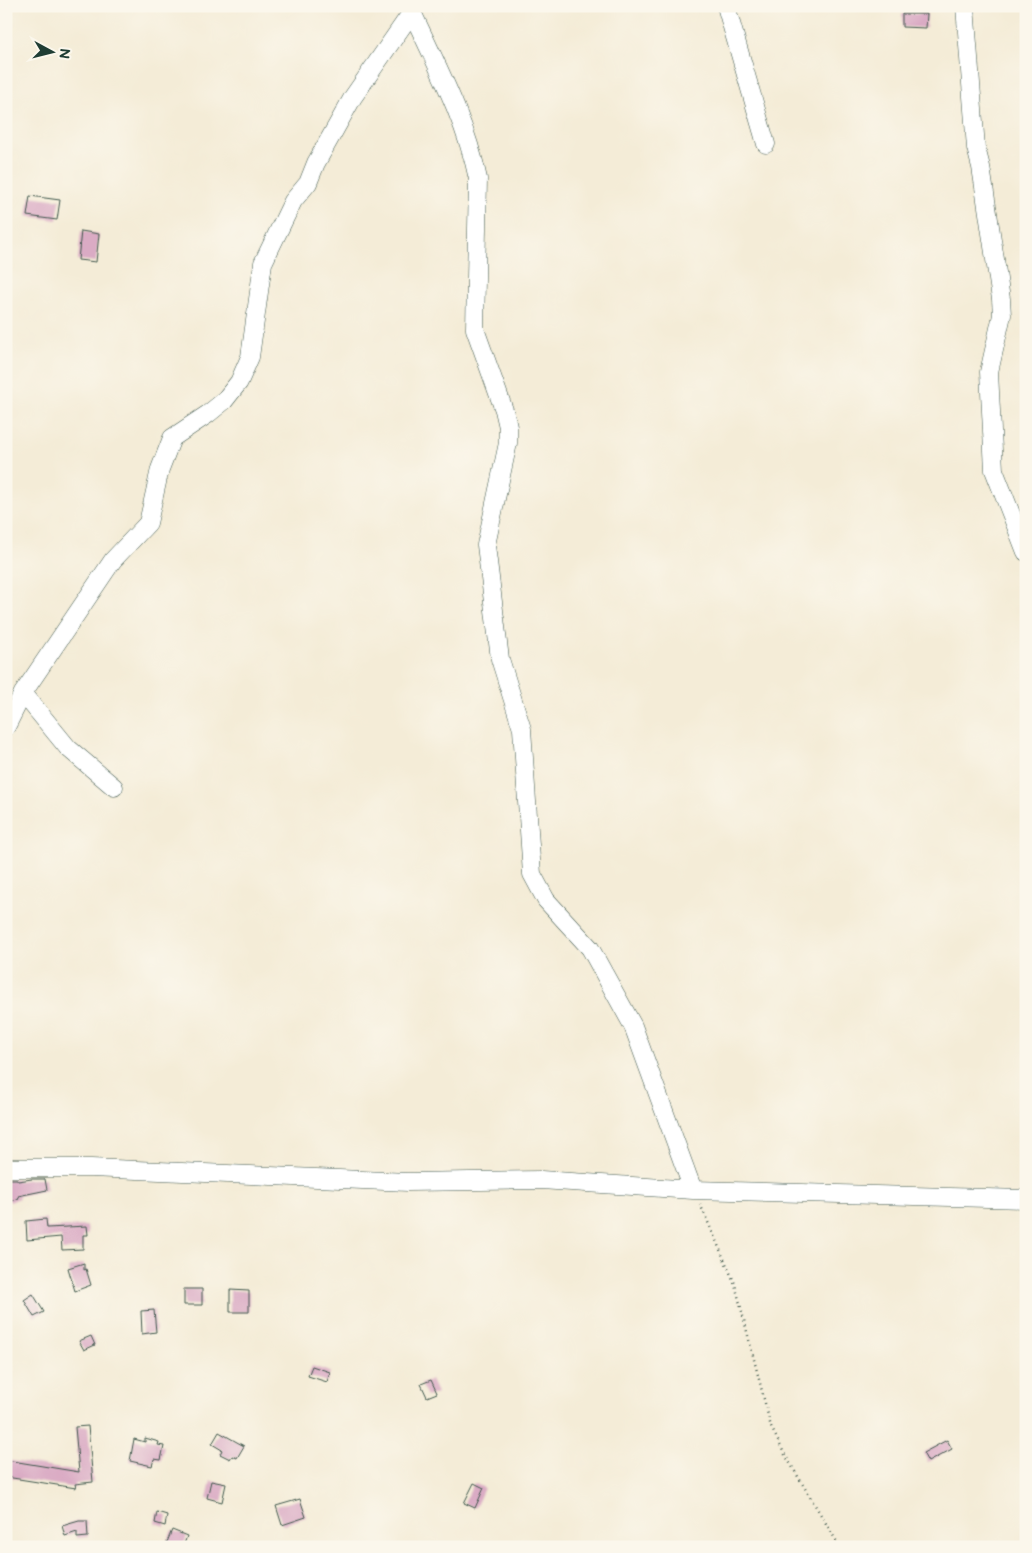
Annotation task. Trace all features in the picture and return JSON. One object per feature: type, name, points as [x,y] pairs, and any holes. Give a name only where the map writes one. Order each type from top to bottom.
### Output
[{"type":"street","points":[[726,6],[766,144]]},
{"type":"street","points":[[965,6],[976,148],[981,167],[1002,315],[989,372],[994,470],[1026,552]]},
{"type":"street","points":[[8,716],[113,560],[148,523],[160,469],[172,438],[224,401],[238,382],[250,357],[263,263],[292,200],[308,183],[316,163],[353,97],[412,9]]},
{"type":"street","points":[[412,9],[447,87],[474,157],[478,179],[475,329],[504,410],[508,427],[508,443],[486,545],[500,659],[522,729],[532,874],[546,900],[590,948],[633,1026],[693,1190]]},
{"type":"street","points":[[23,692],[68,748],[114,787]]},
{"type":"street","points":[[6,1168],[91,1168],[408,1182],[541,1180],[693,1190],[1026,1199]]},
{"type":"path","points":[[693,1190],[735,1284],[771,1427],[784,1453],[840,1547]]},
{"type":"building","points":[[902,14],[927,14],[926,28],[902,27]]},
{"type":"building","points":[[30,196],[60,200],[57,220],[27,216]]},
{"type":"building","points":[[81,231],[99,234],[96,262],[78,260]]},
{"type":"building","points":[[6,1179],[17,1179],[18,1181],[45,1179],[47,1190],[18,1196],[19,1198],[10,1202],[6,1195]]},
{"type":"building","points":[[46,1219],[47,1228],[87,1226],[88,1235],[83,1235],[83,1249],[62,1250],[61,1237],[27,1240],[26,1221]]},
{"type":"building","points":[[84,1263],[84,1270],[86,1269],[91,1285],[75,1291],[68,1268]]},
{"type":"building","points":[[184,1289],[202,1289],[202,1305],[184,1305]]},
{"type":"building","points":[[230,1290],[249,1291],[249,1312],[230,1312]]},
{"type":"building","points":[[33,1294],[44,1312],[34,1317],[24,1300]]},
{"type":"building","points":[[154,1310],[156,1332],[142,1334],[141,1311]]},
{"type":"building","points":[[91,1336],[95,1345],[84,1350],[79,1341]]},
{"type":"building","points":[[312,1366],[330,1372],[327,1382],[308,1376]]},
{"type":"building","points":[[431,1380],[437,1393],[427,1397],[421,1384]]},
{"type":"building","points":[[88,1426],[93,1482],[75,1484],[76,1488],[6,1477],[6,1460],[79,1472],[75,1427]]},
{"type":"building","points":[[219,1432],[244,1446],[237,1458],[232,1456],[230,1459],[220,1454],[222,1450],[212,1444]]},
{"type":"building","points":[[145,1438],[159,1442],[158,1445],[164,1446],[161,1460],[154,1459],[152,1466],[130,1461],[134,1439],[145,1442]]},
{"type":"building","points":[[947,1440],[952,1449],[928,1462],[923,1453]]},
{"type":"building","points":[[211,1481],[226,1484],[222,1502],[207,1498]]},
{"type":"building","points":[[474,1483],[484,1488],[475,1508],[464,1503]]},
{"type":"building","points":[[300,1499],[306,1517],[282,1525],[276,1506]]},
{"type":"building","points":[[157,1512],[167,1515],[165,1526],[155,1523]]},
{"type":"building","points":[[79,1521],[87,1521],[88,1537],[77,1538],[77,1532],[65,1536],[62,1526]]},
{"type":"building","points":[[172,1530],[187,1536],[183,1547],[165,1547]]}]
